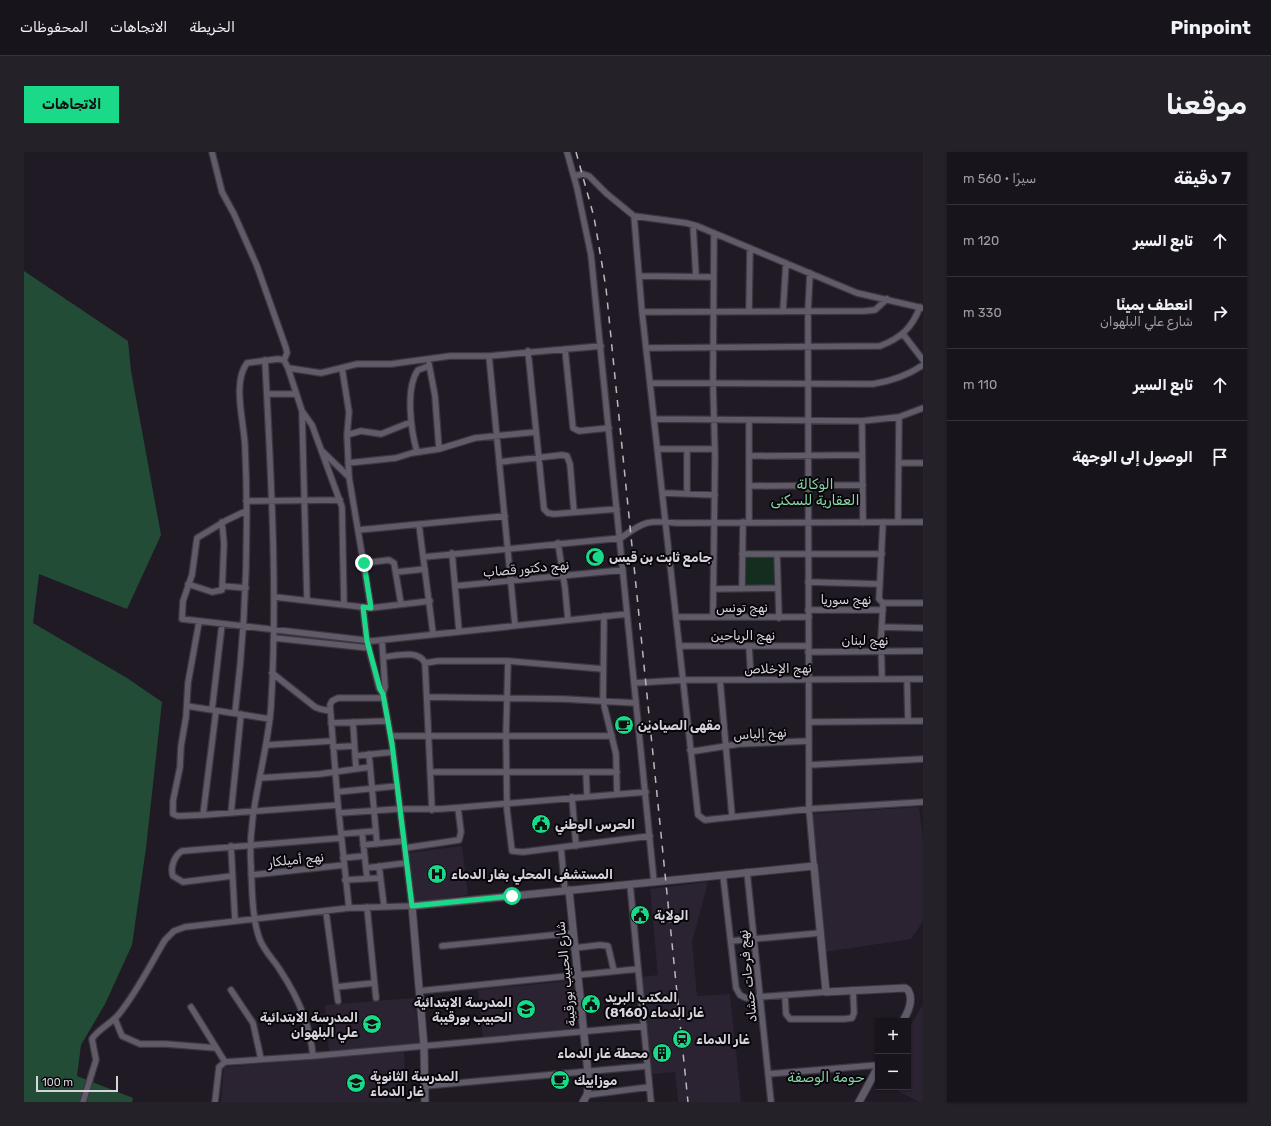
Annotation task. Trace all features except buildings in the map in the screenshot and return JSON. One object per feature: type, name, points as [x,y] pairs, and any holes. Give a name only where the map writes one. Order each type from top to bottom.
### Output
[{"type":"street","points":[[212,152],[222,192],[234,214],[257,266],[286,348],[287,353],[284,360],[302,411],[312,425],[340,500],[343,521],[344,605]]},
{"type":"street","points":[[567,152],[592,255],[654,882]]},
{"type":"street","points":[[574,176],[583,174],[589,176],[606,193],[634,216],[693,225],[857,293],[921,308],[914,321],[903,334],[880,346],[714,346],[647,348]]},
{"type":"street","points":[[634,216],[642,312],[652,383],[698,815],[705,820],[809,809],[923,802]]},
{"type":"street","points":[[693,225],[696,276]]},
{"type":"street","points":[[713,618],[715,495],[713,383],[714,233]]},
{"type":"street","points":[[748,311],[750,248]]},
{"type":"street","points":[[783,311],[786,263]]},
{"type":"street","points":[[810,274],[808,311],[807,485],[809,617],[807,678],[810,765],[809,809],[826,992]]},
{"type":"street","points":[[640,276],[714,277]]},
{"type":"street","points":[[642,312],[871,310],[880,306],[887,299]]},
{"type":"street","points":[[903,334],[923,360]]},
{"type":"street","points":[[288,368],[321,373],[357,364],[391,364],[470,355],[489,356],[528,351],[601,346]]},
{"type":"street","points":[[565,349],[573,428],[578,431],[609,428]]},
{"type":"street","points":[[528,351],[540,457],[544,509],[550,514],[617,509]]},
{"type":"street","points":[[489,356],[512,580],[515,625]]},
{"type":"street","points":[[427,359],[435,396],[439,449]]},
{"type":"street","points":[[231,813],[245,626],[246,588],[245,439],[240,378],[247,363],[265,360],[284,360]]},
{"type":"street","points":[[265,360],[273,501],[275,597],[274,638],[270,719],[267,745],[254,811],[251,844],[251,875],[257,931],[263,945],[286,978],[305,1015],[311,1037],[313,1056]]},
{"type":"street","points":[[652,383],[808,382],[873,384],[890,381],[906,375],[923,365]]},
{"type":"street","points":[[417,452],[411,422],[413,382],[418,370],[429,366]]},
{"type":"street","points":[[342,368],[349,412],[347,435],[349,478],[371,608]]},
{"type":"street","points":[[268,394],[296,394]]},
{"type":"street","points":[[655,419],[862,421],[899,417],[923,408]]},
{"type":"street","points":[[302,411],[303,501],[307,600]]},
{"type":"street","points":[[898,522],[899,417]]},
{"type":"street","points":[[742,588],[742,554],[749,486],[749,420]]},
{"type":"street","points":[[862,421],[863,523]]},
{"type":"street","points":[[347,435],[361,431],[381,434],[411,422]]},
{"type":"street","points":[[348,463],[396,458],[417,452],[439,449],[466,440],[497,438],[536,432]]},
{"type":"street","points":[[321,449],[349,478]]},
{"type":"street","points":[[659,449],[715,449]]},
{"type":"street","points":[[687,449],[687,494]]},
{"type":"street","points":[[500,462],[562,455],[569,458],[574,512]]},
{"type":"street","points":[[749,456],[862,456]]},
{"type":"street","points":[[899,463],[923,463]]},
{"type":"street","points":[[749,486],[863,485]]},
{"type":"street","points":[[664,493],[715,495]]},
{"type":"street","points":[[246,501],[340,500]]},
{"type":"street","points":[[246,511],[222,522],[197,538],[192,575],[183,601],[181,617],[185,620],[367,641],[627,614]]},
{"type":"street","points":[[358,530],[505,516]]},
{"type":"street","points":[[424,556],[620,538],[637,526],[654,521],[808,523],[923,522]]},
{"type":"street","points":[[188,584],[201,589],[217,592],[222,590],[222,522]]},
{"type":"street","points":[[882,679],[883,603],[879,599],[883,522]]},
{"type":"street","points":[[419,525],[430,601],[433,634]]},
{"type":"street","points":[[558,543],[568,620]]},
{"type":"street","points":[[452,553],[460,631]]},
{"type":"street","points":[[742,554],[882,554]]},
{"type":"street","points":[[777,554],[779,618]]},
{"type":"street","points":[[364,563],[388,560],[394,563],[397,572],[401,604]]},
{"type":"street","points":[[397,572],[425,568]]},
{"type":"street","name":"نهج دكتور قصاب","points":[[455,586],[623,570]]},
{"type":"street","points":[[808,582],[880,584]]},
{"type":"street","points":[[223,586],[246,588]]},
{"type":"street","points":[[714,589],[777,588]]},
{"type":"street","points":[[275,597],[371,608],[430,601]]},
{"type":"street","points":[[883,603],[923,602]]},
{"type":"street","points":[[363,607],[367,641],[383,696],[393,752],[412,906],[424,1046],[425,1102]]},
{"type":"street","name":"نهج سوريا","points":[[808,610],[883,610]]},
{"type":"street","points":[[604,616],[603,701],[616,754],[617,794]]},
{"type":"street","name":"نهج تونس","points":[[676,617],[809,617]]},
{"type":"street","points":[[199,622],[188,683],[180,768],[172,813],[178,816],[203,815],[338,805]]},
{"type":"street","points":[[203,815],[222,624]]},
{"type":"street","points":[[882,627],[923,628]]},
{"type":"street","points":[[274,638],[369,648]]},
{"type":"street","points":[[382,640],[385,687],[383,696]]},
{"type":"street","name":"نهج الرياحين","points":[[679,646],[749,646],[808,649]]},
{"type":"street","points":[[749,646],[751,679]]},
{"type":"street","name":"نهج لبنان","points":[[808,649],[923,651]]},
{"type":"street","points":[[383,657],[415,655],[422,659],[425,663],[432,810]]},
{"type":"street","points":[[425,663],[438,661],[508,662],[603,669]]},
{"type":"street","points":[[508,662],[506,736],[507,803],[512,851],[523,852],[561,848],[650,836]]},
{"type":"street","points":[[272,673],[318,708],[330,710]]},
{"type":"street","name":"نهج الإخلاص","points":[[634,683],[684,680],[807,678],[923,679]]},
{"type":"street","points":[[907,679],[908,721]]},
{"type":"street","points":[[720,680],[732,816]]},
{"type":"street","points":[[349,908],[338,813],[330,710],[332,701],[338,698],[383,696]]},
{"type":"street","points":[[426,697],[636,703]]},
{"type":"street","points":[[187,706],[270,719]]},
{"type":"street","points":[[331,723],[387,721]]},
{"type":"street","points":[[809,722],[923,721]]},
{"type":"street","points":[[353,722],[356,769]]},
{"type":"street","points":[[390,736],[612,736]]},
{"type":"street","name":"نهخ إلياس","points":[[690,750],[695,751],[725,746],[809,741]]},
{"type":"street","points":[[267,745],[333,744],[354,746]]},
{"type":"street","points":[[355,756],[393,752]]},
{"type":"street","points":[[369,754],[377,844]]},
{"type":"street","points":[[810,765],[923,759]]},
{"type":"street","points":[[260,778],[370,767]]},
{"type":"street","points":[[430,772],[617,772]]},
{"type":"street","points":[[586,772],[587,796]]},
{"type":"street","points":[[337,792],[397,786]]},
{"type":"street","points":[[338,813],[399,809],[432,810],[572,797],[646,792]]},
{"type":"street","points":[[572,797],[576,846]]},
{"type":"street","points":[[405,848],[459,840],[461,832],[458,808]]},
{"type":"street","points":[[232,876],[183,882],[176,879],[171,871],[177,856],[182,851],[341,836],[376,831]]},
{"type":"street","points":[[362,832],[367,878]]},
{"type":"street","points":[[363,845],[404,841]]},
{"type":"street","points":[[231,846],[234,920]]},
{"type":"street","points":[[561,848],[567,890]]},
{"type":"street","points":[[343,858],[364,856]]},
{"type":"street","points":[[366,868],[406,863]]},
{"type":"street","name":"نهج أميلكار","points":[[251,875],[344,865]]},
{"type":"street","points":[[379,866],[384,906]]},
{"type":"street","points":[[83,1102],[96,1060],[92,1039],[97,1033],[115,1019],[124,1008],[170,934],[185,927],[234,920],[326,912],[367,906],[412,906],[814,866]]},
{"type":"street","name":"نهج فرحات حشاد","points":[[746,872],[771,1102]]},
{"type":"street","points":[[723,875],[736,988],[738,993],[746,998],[900,988],[908,990],[911,998],[904,1018]]},
{"type":"street","points":[[345,880],[380,878]]},
{"type":"street","points":[[630,884],[651,1102]]},
{"type":"street","name":"شارع الحبيب بورقيبة","points":[[567,890],[578,975],[589,1086],[587,1095],[583,1102]]},
{"type":"street","points":[[367,906],[376,998]]},
{"type":"street","points":[[326,912],[338,1001]]},
{"type":"street","points":[[442,946],[572,933]]},
{"type":"street","points":[[731,941],[820,933]]},
{"type":"street","points":[[574,948],[600,945],[608,946],[614,972]]},
{"type":"street","points":[[419,991],[638,969]]},
{"type":"street","points":[[336,987],[374,983]]},
{"type":"street","points":[[231,990],[253,1022],[261,1059]]},
{"type":"street","points":[[785,996],[786,1014],[790,1019],[844,1020],[852,1018],[854,1013],[853,990]]},
{"type":"street","points":[[191,1008],[225,1062]]},
{"type":"street","points":[[115,1019],[122,1036],[140,1044],[166,1044],[216,1048]]},
{"type":"street","points":[[215,1102],[219,1067],[225,1062],[313,1056],[583,1030],[644,1026]]},
{"type":"street","points":[[425,1086],[647,1066]]},
{"type":"street","points":[[768,1074],[875,1066]]},
{"type":"street","points":[[858,1102],[875,1071]]},
{"type":"street","points":[[587,1095],[649,1087]]},
{"type":"shaded area","points":[[919,807],[923,840],[923,921],[911,939],[825,952],[812,814]]},
{"type":"shaded area","name":"المستشفى المحلي بغار الدماء","points":[[462,846],[468,895],[410,903],[408,853]]},
{"type":"shaded area","points":[[708,882],[692,942],[697,996],[730,994],[741,1102],[678,1102],[675,1072],[652,1074],[642,977],[658,975],[650,889]]},
{"type":"shaded area","name":"المدرسة الابتدائية الحبيب بورقيبة","points":[[570,981],[574,1028],[483,1037],[478,990]]},
{"type":"shaded area","name":"المدرسة الابتدائية علي البلهوان","points":[[414,998],[420,1043],[329,1051],[325,1005]]},
{"type":"shaded area","points":[[923,1005],[923,1102],[919,1102],[897,1090],[911,1090],[911,1024]]},
{"type":"shaded area","points":[[404,1052],[406,1102],[221,1102],[224,1067]]},
{"type":"green space","points":[[24,271],[128,341],[131,371],[161,535],[127,609],[39,574],[33,623],[127,678],[162,702],[146,848],[132,945],[105,1004],[81,1045],[77,1076],[133,1098],[132,1102],[24,1102]]},
{"type":"green space","points":[[745,556],[774,556],[775,586],[744,586]]},
{"type":"railway","points":[[576,152],[594,217],[606,288],[688,1102]]},
{"type":"place","name":"جامع ثابت بن قیس","points":[[595,557]]},
{"type":"place","name":"مقهى الصيادين","points":[[624,725]]},
{"type":"place","name":"الحرس الوطني","points":[[541,824]]},
{"type":"place","name":"المستشفى المحلي بغار الدماء","points":[[437,874]]},
{"type":"place","name":"الولاية","points":[[640,915]]},
{"type":"place","name":"المكتب البريد غار الدماء (8160)","points":[[591,1004]]},
{"type":"place","name":"المدرسة الابتدائية الحبيب بورقيبة","points":[[526,1009]]},
{"type":"place","name":"المدرسة الابتدائية علي البلهوان","points":[[372,1024]]},
{"type":"place","name":"غار الدماء","points":[[682,1039]]},
{"type":"place","name":"محطة غار الدماء","points":[[662,1053]]},
{"type":"place","name":"موزاييك","points":[[560,1080]]},
{"type":"place","name":"المدرسة الثانوية غار الدماء","points":[[356,1083]]},
{"type":"district","name":"الوكالة العقارية للسكنى","points":[[815,492]]},
{"type":"district","name":"حومة الوصفة","points":[[826,1077]]},
{"type":"route","points":[[364,563],[371,608],[363,607],[367,641],[380,689],[383,694],[390,736],[412,906],[512,896]]}]
